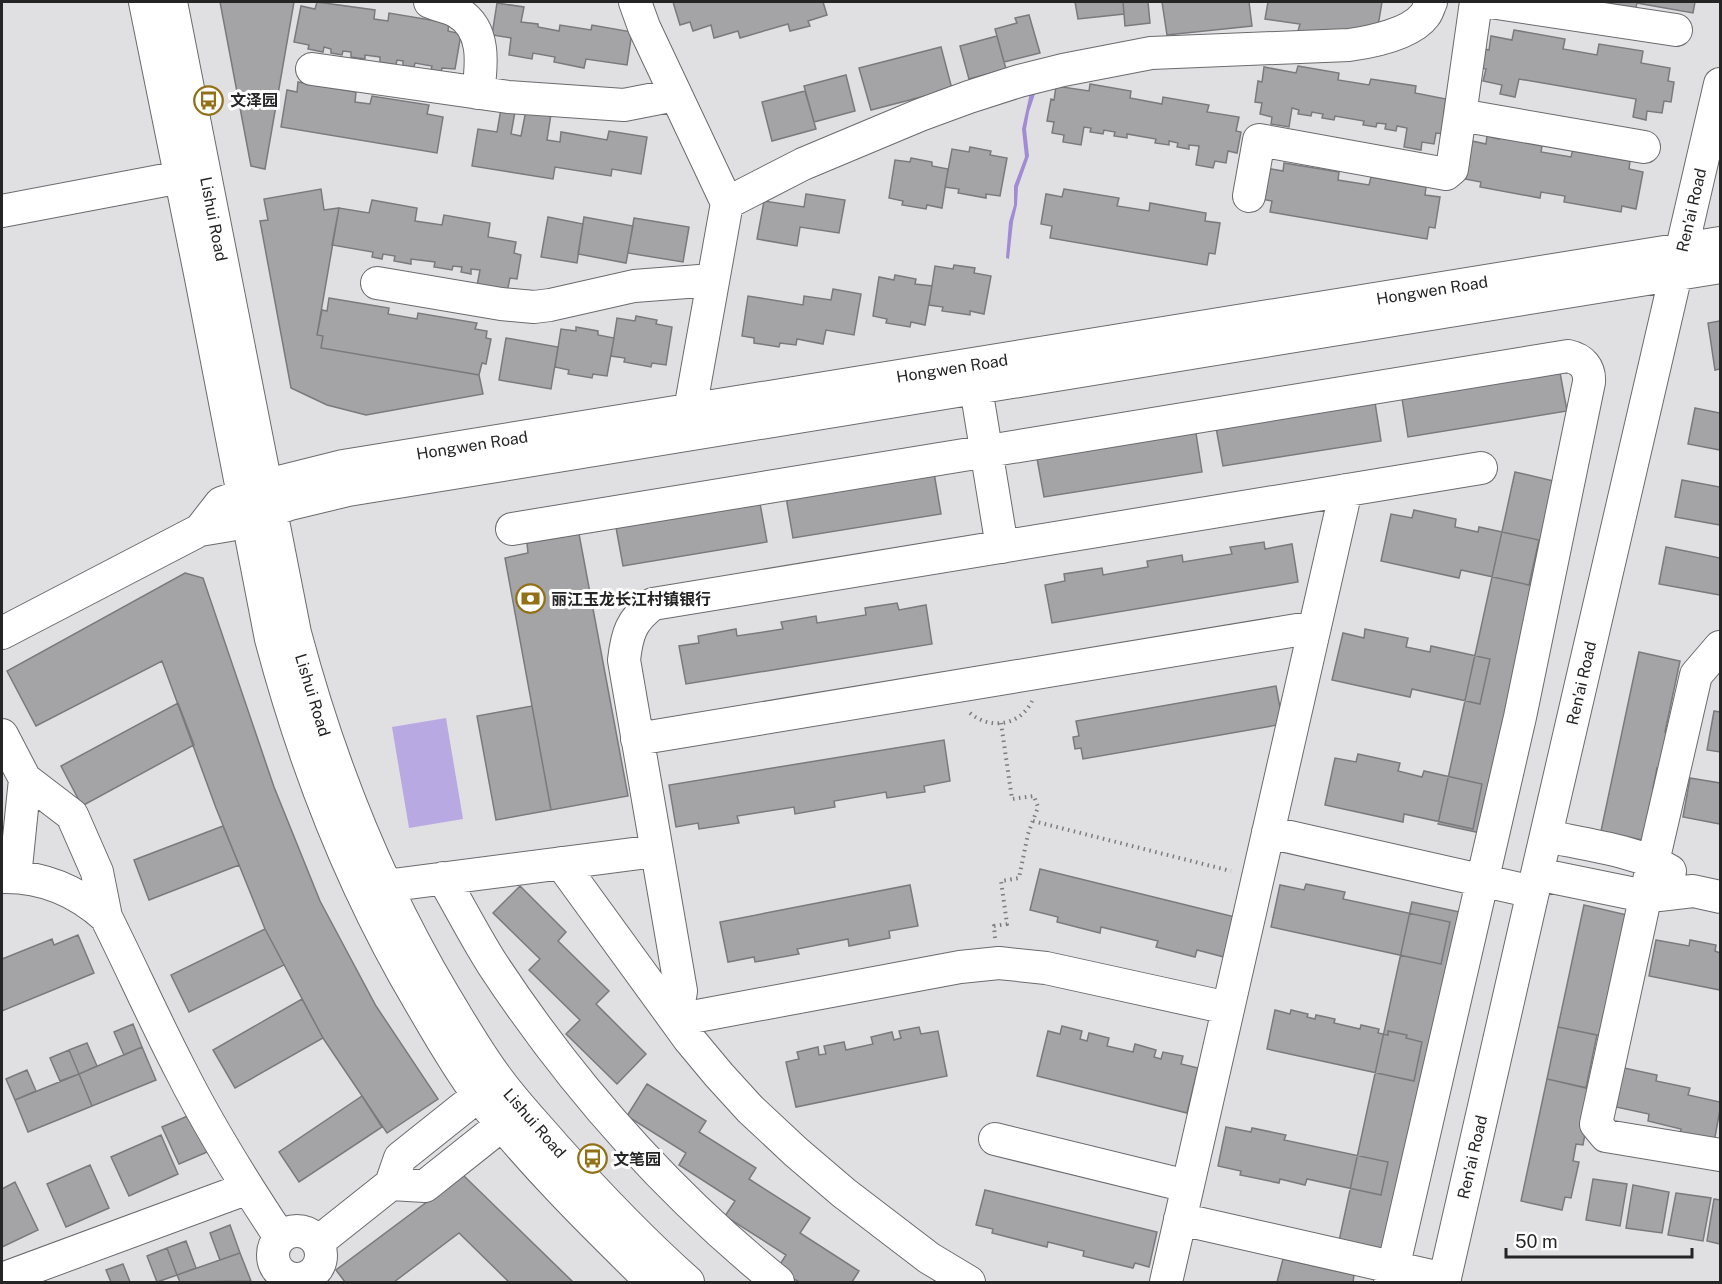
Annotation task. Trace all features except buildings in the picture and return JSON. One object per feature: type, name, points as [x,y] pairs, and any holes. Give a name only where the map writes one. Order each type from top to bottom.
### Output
[{"type":"street","name":"Lishui Road","points":[[145,2],[181,177],[256,503],[307,678],[345,793],[385,886],[425,963],[460,1023],[498,1081],[576,1171],[688,1282]]},
{"type":"street","name":"Lishui Road","points":[[171,2],[256,503],[266,616],[280,674],[323,802],[366,903],[403,975],[479,1095],[593,1224],[652,1282]]},
{"type":"street","points":[[430,2],[455,10],[469,20],[473,27],[479,42],[481,72],[478,93]]},
{"type":"street","points":[[635,2],[675,95],[727,203],[690,410]]},
{"type":"street","points":[[727,203],[803,164],[920,115],[1019,81],[1151,53],[1349,45],[1371,42],[1393,36],[1410,27],[1425,16],[1431,2]]},
{"type":"street","points":[[1249,196],[1259,140],[1446,174],[1452,169],[1476,2]]},
{"type":"street","points":[[1490,2],[1676,30]]},
{"type":"street","points":[[312,69],[508,97],[624,105],[675,95]]},
{"type":"street","name":"Ren'ai Road","points":[[1444,1281],[1720,84]]},
{"type":"street","points":[[1460,115],[1644,147]]},
{"type":"street","points":[[2,211],[181,177]]},
{"type":"street","name":"Hongwen Road","points":[[256,503],[319,496],[976,388],[1679,262],[1720,243]]},
{"type":"street","name":"Hongwen Road","points":[[2,633],[200,530],[230,525],[256,503],[313,473],[343,466],[690,410],[1679,262],[1720,267]]},
{"type":"street","points":[[377,283],[501,304],[534,307],[634,286],[713,280]]},
{"type":"street","points":[[512,529],[1568,356],[1584,363],[1588,369],[1589,382],[1520,717],[1392,1275]]},
{"type":"street","points":[[976,388],[1002,547]]},
{"type":"street","points":[[676,1020],[681,991],[624,660],[631,628],[652,604],[1481,468]]},
{"type":"street","points":[[1166,1282],[1346,490]]},
{"type":"street","points":[[637,739],[1315,627]]},
{"type":"street","points":[[1720,647],[1696,675],[1596,1124],[1606,1136],[1720,1155]]},
{"type":"street","points":[[2,735],[25,779],[72,815],[96,872],[106,917],[180,1069],[248,1188],[280,1238]]},
{"type":"street","points":[[25,779],[8,877],[36,879],[75,893],[106,917]]},
{"type":"street","points":[[1268,832],[1482,880],[1629,893],[1707,894]]},
{"type":"street","points":[[1546,836],[1637,856],[1653,862],[1707,894]]},
{"type":"street","points":[[385,886],[656,851]]},
{"type":"street","points":[[561,863],[690,1039],[718,1075],[750,1109],[796,1152],[893,1232],[929,1258],[969,1282]]},
{"type":"street","points":[[443,878],[491,962],[567,1070],[654,1169],[749,1259],[778,1282]]},
{"type":"street","points":[[676,1020],[960,967],[999,963],[1046,968],[1228,1008]]},
{"type":"street","points":[[318,1242],[391,1184],[400,1158],[479,1095]]},
{"type":"street","points":[[391,1184],[425,1186],[503,1124]]},
{"type":"street","points":[[995,1139],[1187,1186]]},
{"type":"street","points":[[2,1279],[248,1188]]},
{"type":"street","points":[[1180,1219],[1392,1275],[1444,1281]]},
{"type":"street","points":[[288,1232],[308,1233],[320,1247],[322,1257],[318,1266],[298,1279],[279,1270],[273,1254],[280,1238],[288,1232]]},
{"type":"path","points":[[999,963],[994,926],[1006,924],[1001,881],[1019,878],[1028,834],[1038,807],[1034,796],[1012,800],[1001,723]]},
{"type":"path","points":[[1033,821],[1258,878]]},
{"type":"shaded area","points":[[1030,93],[1035,94],[1026,129],[1029,156],[1018,187],[1009,259],[1006,258],[1009,222],[1014,205],[1014,186],[1025,157],[1022,129]]},
{"type":"shaded area","points":[[446,718],[463,819],[409,828],[392,727]]},
{"type":"place","name":"文泽园","points":[[209,100]]},
{"type":"place","name":"丽江玉龙长江村镇银行","points":[[530,599]]},
{"type":"place","name":"文笔园","points":[[592,1159]]}]
